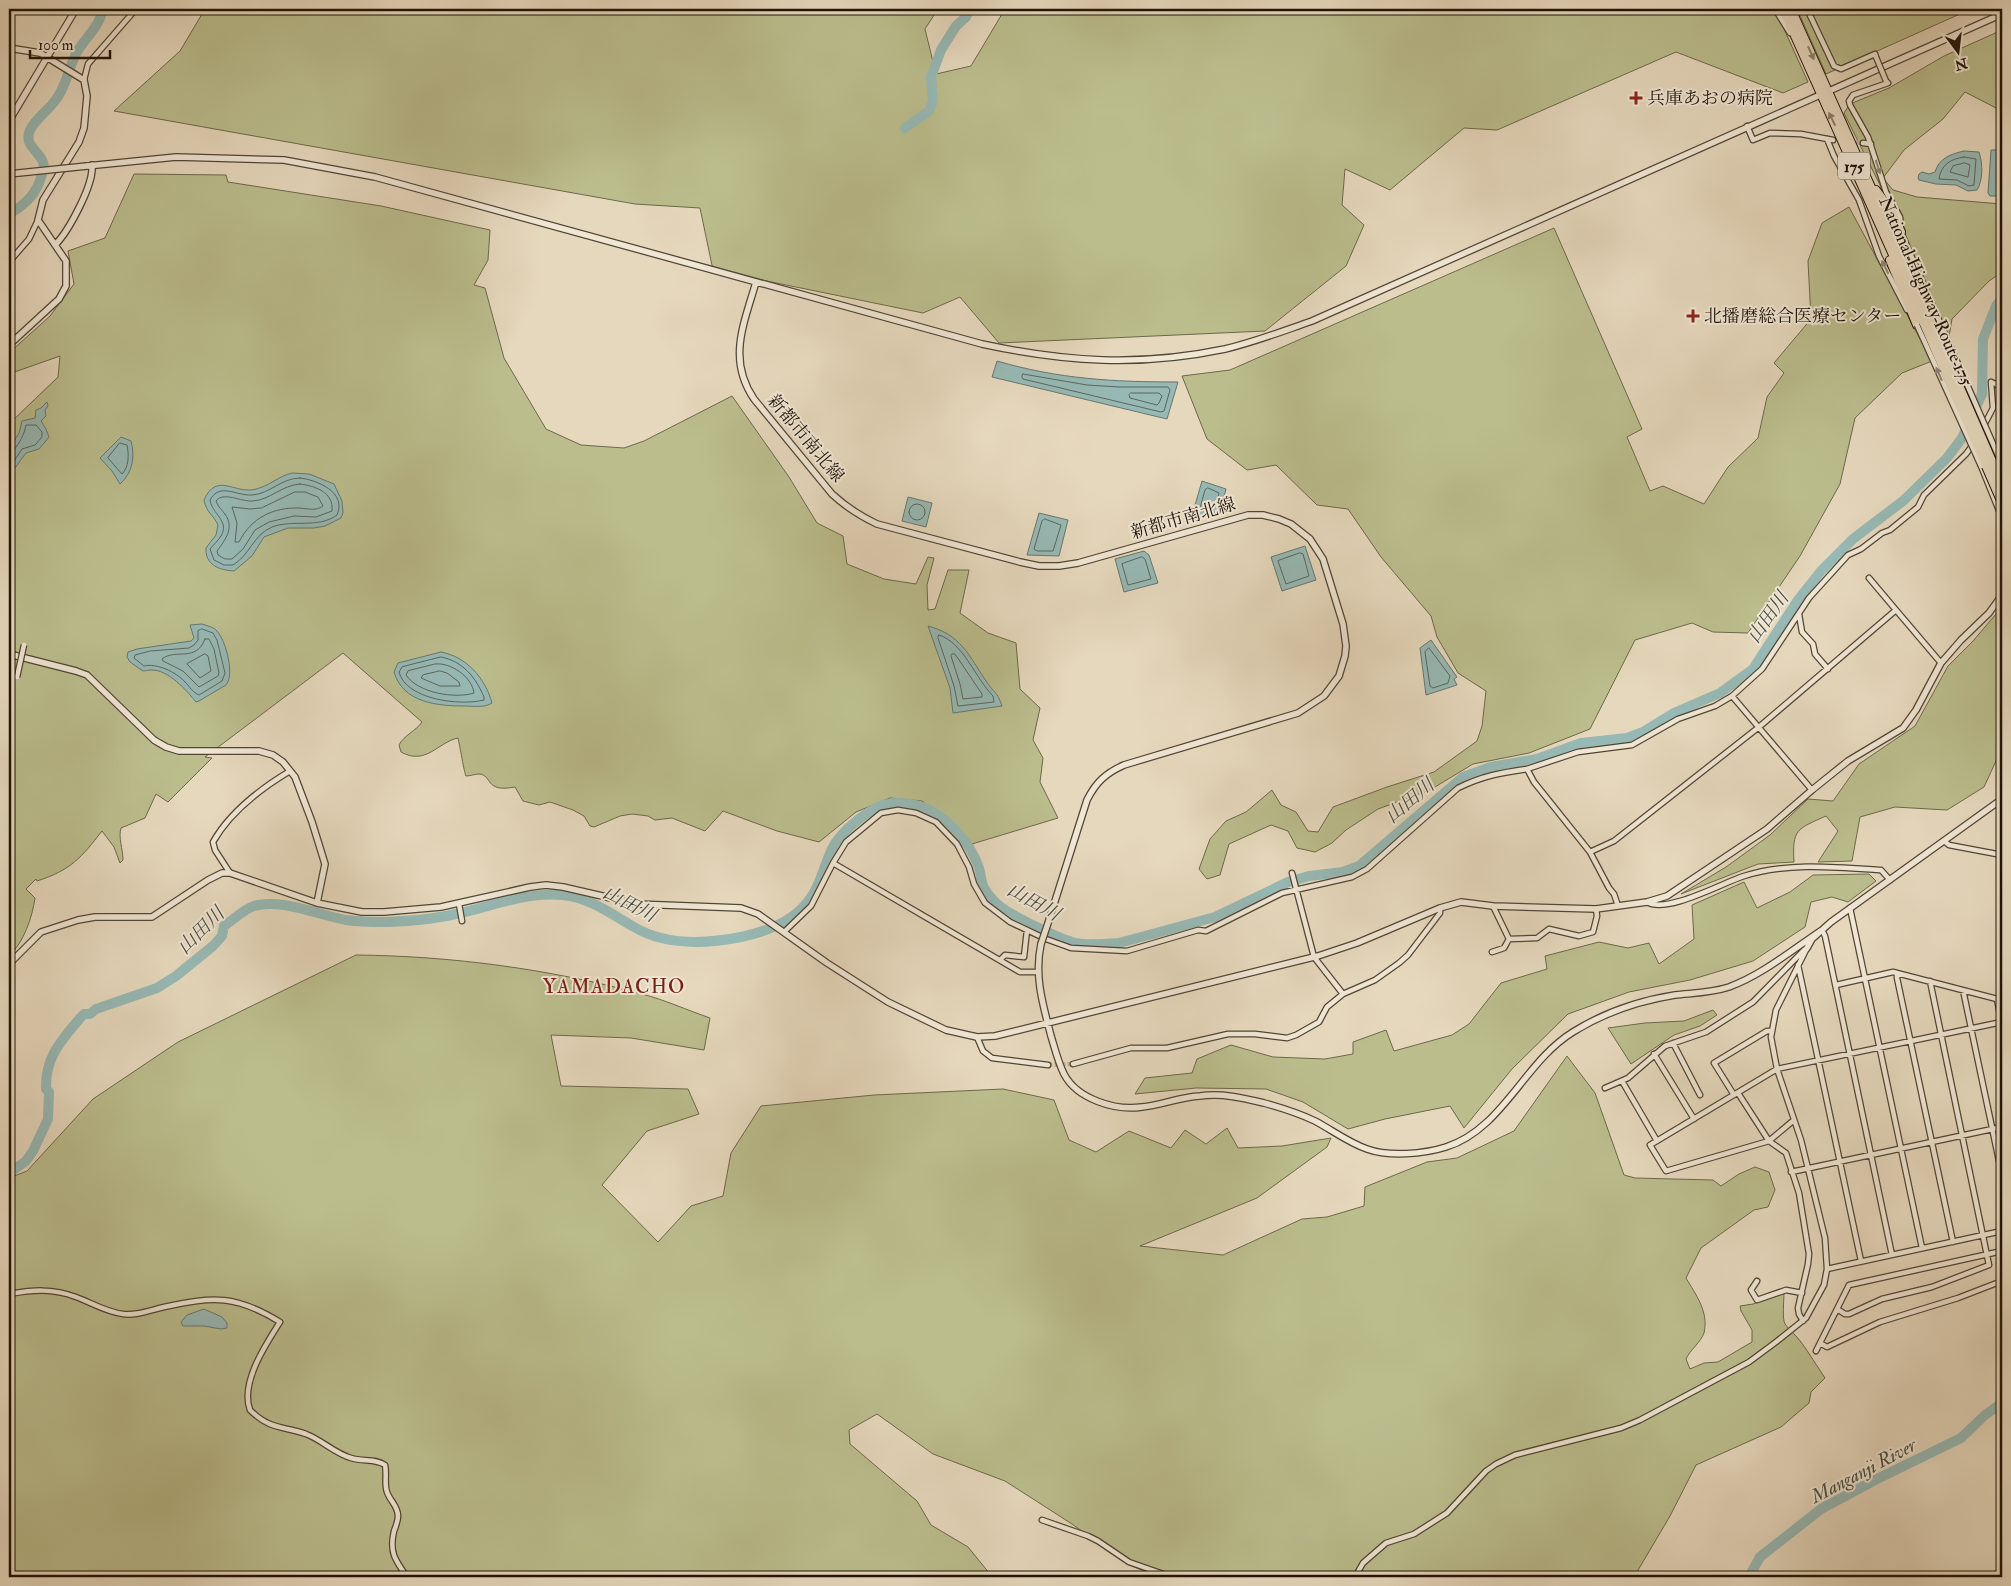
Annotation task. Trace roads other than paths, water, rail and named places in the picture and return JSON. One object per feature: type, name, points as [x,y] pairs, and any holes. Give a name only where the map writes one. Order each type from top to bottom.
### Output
[{"type":"highway","name":"National Highway Route 175","points":[[1783,9],[1890,248],[1927,322],[2002,484]]},
{"type":"highway","name":"National Highway Route 175","points":[[1791,9],[1868,180],[2002,503]]},
{"type":"highway","points":[[1868,180],[1890,209],[1901,232]]},
{"type":"street","points":[[9,121],[76,9]]},
{"type":"street","points":[[9,262],[29,239],[38,220],[43,200],[79,142],[84,128],[87,96],[84,80],[88,64],[136,9]]},
{"type":"street","points":[[1775,9],[1802,51]]},
{"type":"street","points":[[1807,9],[1834,66],[1842,69],[1874,54],[1888,83],[1853,95],[1849,102],[1871,144],[1886,192],[1900,217],[1901,232],[1927,322],[2002,518]]},
{"type":"street","points":[[9,174],[176,157],[284,160],[376,177],[982,344],[1050,357],[1111,361],[1178,357],[1248,343],[1312,321],[2002,14]]},
{"type":"street","points":[[9,48],[40,53],[84,80]]},
{"type":"street","points":[[1747,126],[1753,140],[1770,133],[1801,134],[1833,140]]},
{"type":"street","points":[[1827,139],[1834,156],[1860,200],[1879,256],[1927,322],[2002,464]]},
{"type":"street","points":[[1863,143],[1871,144]]},
{"type":"street","points":[[55,245],[69,228],[91,177],[90,166]]},
{"type":"street","points":[[9,345],[60,299],[66,286],[66,261],[38,220]]},
{"type":"street","name":"新都市南北線","points":[[756,282],[740,344],[740,366],[745,382],[754,399],[832,494],[846,507],[877,524],[1020,562],[1039,566],[1059,566],[1094,559],[1235,518],[1263,515],[1278,519],[1302,532],[1310,539],[1323,559],[1345,635],[1345,656],[1342,666],[1332,687],[1324,696],[1298,713],[1124,765],[1101,778],[1093,787],[1087,800],[1041,944],[1037,972],[1038,984],[1048,1024],[1064,1075],[1078,1090],[1099,1102],[1121,1108],[1142,1107],[1202,1095],[1226,1095],[1288,1109],[1368,1150],[1394,1153],[1422,1153],[1448,1146],[1470,1136],[1489,1119],[1549,1051],[1569,1034],[1593,1019],[1624,1006],[1677,995],[1727,988],[1753,976],[1822,930]]},
{"type":"street","points":[[784,932],[811,906],[846,842],[881,813],[898,810],[916,812],[936,822],[957,844],[970,867],[974,884],[986,903],[1010,922],[1071,948],[1127,951],[1198,930],[1206,931],[1282,893],[1297,888],[1352,877],[1367,869],[1458,788],[1476,779],[1491,774],[1527,770],[1578,752],[1632,745],[1678,719],[1715,706],[1732,696],[1762,669],[1809,598],[1848,555],[1882,533],[1890,530],[1918,507],[1924,495],[1966,454],[1987,422],[1993,408],[1991,382],[2002,390]]},
{"type":"street","points":[[1869,578],[1941,664]]},
{"type":"street","points":[[9,964],[41,932],[78,920],[95,917],[152,917],[208,880],[222,873],[230,873],[317,903],[370,912],[459,904],[530,887],[546,885],[563,886],[637,904],[741,908],[768,920],[827,963],[888,1002],[946,1030],[977,1037],[996,1036],[1314,957],[1357,943],[1440,908],[1461,902],[1494,906],[1596,909],[1647,902],[1667,896],[1768,829],[1848,761],[1903,728],[1916,710],[1941,664],[1961,640],[1989,613],[2002,595]]},
{"type":"street","points":[[1590,852],[1614,841],[1759,727],[1896,610]]},
{"type":"street","points":[[1798,614],[1802,632],[1813,644],[1815,654],[1828,669]]},
{"type":"street","points":[[17,677],[24,646]]},
{"type":"street","points":[[9,654],[86,675],[154,740],[166,747],[179,751],[258,751],[273,755],[283,762],[295,777],[325,864],[317,903]]},
{"type":"street","points":[[1732,696],[1812,790]]},
{"type":"street","points":[[1527,770],[1534,782],[1590,852],[1614,894],[1618,906]]},
{"type":"street","points":[[230,873],[215,850],[213,842],[220,830],[251,799],[290,771]]},
{"type":"street","points":[[1355,1577],[1364,1564],[1386,1543],[1414,1534],[1447,1513],[1496,1464],[1515,1454],[1621,1428],[1640,1420],[1749,1362],[1803,1321],[1820,1293],[1827,1269],[1825,1238],[1808,1168],[1773,1055],[1771,1031],[1776,1010],[1812,939],[1850,908],[2002,799]]},
{"type":"street","points":[[1944,840],[1949,845],[2002,855]]},
{"type":"street","points":[[833,863],[1020,972],[1037,972]]},
{"type":"street","points":[[1647,902],[1653,906],[1670,904],[1743,876],[1777,868],[1807,867],[1881,870],[1890,880]]},
{"type":"street","points":[[1292,873],[1314,957],[1343,994]]},
{"type":"street","points":[[459,904],[462,921]]},
{"type":"street","points":[[1494,906],[1509,939]]},
{"type":"street","points":[[1073,1064],[1131,1048],[1167,1048],[1228,1034],[1255,1034],[1287,1038],[1296,1035],[1319,1022],[1327,1007],[1343,994],[1375,980],[1408,956],[1440,913],[1440,908]]},
{"type":"street","points":[[1850,908],[1922,1248]]},
{"type":"street","points":[[1509,939],[1537,938],[1549,929],[1579,936],[1593,932],[1597,916],[1596,909]]},
{"type":"street","points":[[1001,960],[1005,955],[1024,957],[1027,930]]},
{"type":"street","points":[[1822,930],[1836,985],[1892,1255]]},
{"type":"street","points":[[1492,952],[1504,948],[1509,939]]},
{"type":"street","points":[[1605,1088],[1628,1078],[1654,1054],[1673,1043],[1706,1032],[1753,1002],[1807,948]]},
{"type":"street","points":[[1798,965],[1861,1261]]},
{"type":"street","points":[[1794,1120],[1770,1141],[1666,1171],[1650,1145],[1777,1069],[2002,1023],[1997,999],[1893,972],[1836,985]]},
{"type":"street","points":[[1897,973],[1953,1242]]},
{"type":"street","points":[[1837,1309],[1845,1314],[1849,1314],[1882,1299],[1932,1287],[1989,1265],[1930,982]]},
{"type":"street","points":[[1964,990],[2002,1175]]},
{"type":"street","points":[[1771,1031],[1767,1031],[1714,1063],[1770,1141],[1786,1153],[1799,1193],[1809,1254],[1798,1308],[1803,1321]]},
{"type":"street","points":[[977,1037],[983,1050],[992,1058],[1048,1065]]},
{"type":"street","points":[[1673,1043],[1700,1095]]},
{"type":"street","points":[[1654,1054],[1694,1119]]},
{"type":"street","points":[[1622,1081],[1657,1141]]},
{"type":"street","points":[[1791,1172],[2002,1127]]},
{"type":"street","points":[[1827,1269],[2002,1232]]},
{"type":"street","points":[[1816,1351],[1849,1285],[2002,1251]]},
{"type":"street","points":[[1820,1343],[1828,1348],[1880,1322],[1958,1298],[2002,1280]]},
{"type":"street","points":[[1757,1281],[1751,1290],[1757,1300],[1786,1290],[1802,1293]]},
{"type":"street","points":[[9,1294],[35,1290],[61,1292],[102,1309],[123,1314],[146,1312],[196,1300],[223,1299],[256,1308],[280,1322],[264,1345],[258,1358],[248,1395],[250,1410],[277,1428],[307,1434],[339,1454],[353,1459],[376,1461],[385,1466],[387,1472],[385,1487],[396,1507],[398,1516],[391,1548],[395,1560],[407,1577]]},
{"type":"street","points":[[1042,1520],[1088,1536],[1129,1562],[1172,1577]]},
{"type":"water","points":[[1991,150],[2002,150],[2002,196],[1990,196],[1988,193]]},
{"type":"water","points":[[1964,151],[1979,152],[1982,172],[1977,190],[1968,191],[1956,185],[1936,184],[1919,180],[1919,174],[1922,172],[1929,174],[1935,172],[1939,163],[1943,160],[1950,155]]},
{"type":"water","points":[[997,361],[1064,376],[1178,382],[1167,419],[992,377]]},
{"type":"water","points":[[47,402],[46,416],[41,421],[49,437],[39,449],[26,453],[15,468],[9,469],[9,449],[19,433],[22,421],[35,418],[36,410]]},
{"type":"water","points":[[121,437],[131,441],[133,458],[128,474],[120,484],[112,471],[100,458]]},
{"type":"water","points":[[292,473],[309,474],[334,484],[342,501],[343,513],[341,518],[325,526],[288,528],[264,537],[252,556],[234,571],[214,566],[206,554],[206,548],[216,535],[218,525],[204,500],[209,491],[221,485],[248,490],[256,489]]},
{"type":"water","points":[[1202,481],[1226,489],[1220,511],[1191,519]]},
{"type":"water","points":[[908,497],[932,503],[926,527],[902,521]]},
{"type":"water","points":[[1039,513],[1068,520],[1059,556],[1027,555]]},
{"type":"water","points":[[1305,546],[1316,580],[1282,591],[1271,557]]},
{"type":"water","points":[[1144,551],[1149,555],[1158,583],[1124,592],[1115,559]]},
{"type":"water","points":[[202,624],[214,628],[220,636],[226,650],[230,674],[226,685],[199,701],[196,702],[182,687],[164,673],[151,670],[143,671],[130,662],[127,657],[128,652],[137,649],[191,641],[194,638],[190,625]]},
{"type":"water","points":[[928,626],[948,635],[963,647],[997,695],[1002,706],[953,713],[950,688]]},
{"type":"water","points":[[1431,640],[1457,677],[1454,679],[1457,685],[1426,695],[1420,648]]},
{"type":"water","points":[[441,652],[459,659],[474,670],[485,685],[492,703],[486,706],[444,705],[423,701],[405,690],[394,672],[398,663]]},
{"type":"water","points":[[204,1309],[222,1317],[227,1323],[227,1328],[183,1326],[181,1322],[187,1315]]},
{"type":"waterway","points":[[9,214],[21,206],[34,193],[43,170],[43,162],[28,139],[30,130],[60,93],[74,57],[96,26],[102,9]]},
{"type":"waterway","points":[[905,128],[929,111],[933,101],[931,77],[941,50],[956,26],[966,17],[970,9]]},
{"type":"waterway","name":"山田川","points":[[9,1173],[26,1161],[33,1151],[48,1119],[49,1092],[46,1089],[46,1078],[51,1058],[81,1017],[84,1014],[90,1014],[96,1009],[157,988],[176,976],[213,946],[222,936],[224,926],[242,912],[254,906],[276,904],[346,920],[388,922],[448,916],[509,900],[550,894],[583,899],[634,927],[659,938],[686,942],[728,939],[750,935],[792,917],[810,899],[821,878],[832,849],[848,828],[873,810],[895,803],[919,806],[938,815],[947,822],[963,839],[975,858],[984,888],[1003,909],[1033,925],[1072,942],[1083,944],[1119,943],[1215,917],[1288,882],[1309,876],[1343,872],[1359,866],[1463,777],[1491,767],[1537,759],[1581,743],[1627,738],[1643,732],[1674,713],[1720,693],[1753,669],[1798,600],[1821,571],[1853,539],[1903,501],[1947,458],[1962,438],[1982,394],[1983,339],[1996,306],[2002,298]]},
{"type":"waterway","name":"Manganji River","points":[[1749,1577],[1760,1557],[1821,1509],[1961,1438],[1985,1415],[2002,1403]]},
{"type":"tunnel","points":[[1849,141],[1863,143]]},
{"type":"tunnel","points":[[1048,1065],[1073,1064]]},
{"type":"place","name":"兵庫あおの病院","points":[[1636,98]]},
{"type":"place","name":"北播磨総合医療センター","points":[[1693,316]]},
{"type":"district","name":"YAMADACHO","points":[[614,986]]}]
